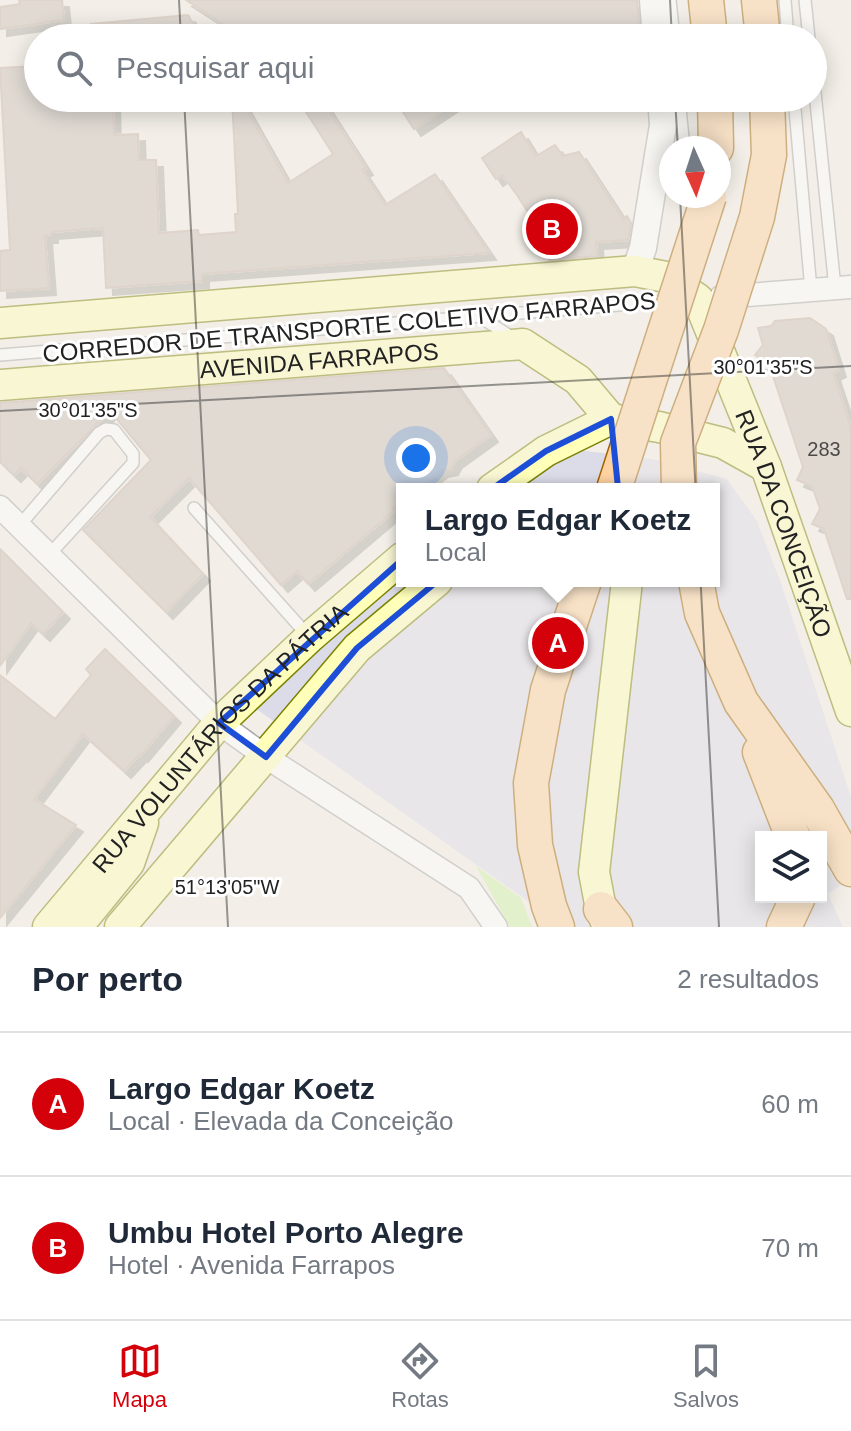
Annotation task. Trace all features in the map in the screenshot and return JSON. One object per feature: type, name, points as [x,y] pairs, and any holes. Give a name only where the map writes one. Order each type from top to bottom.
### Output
[{"type":"main road","points":[[706,0],[709,24]]},
{"type":"main road","points":[[759,0],[762,24]]},
{"type":"main road","points":[[715,112],[716,136]]},
{"type":"main road","points":[[679,483],[678,443],[721,330],[757,217],[769,155],[767,112]]},
{"type":"main road","points":[[618,483],[698,208]]},
{"type":"main road","points":[[0,323],[635,271],[666,277],[698,299]]},
{"type":"main road","name":"RUA DA CONCEIÇÃO","points":[[698,299],[766,467],[851,711]]},
{"type":"main road","points":[[523,344],[578,380],[611,419],[616,483]]},
{"type":"main road","name":"AVENIDA FARRAPOS","points":[[0,385],[523,344]]},
{"type":"main road","points":[[501,483],[546,451],[611,419],[723,443],[766,467]]},
{"type":"main road","name":"RUA VOLUNTÁRIOS DA PÁTRIA","points":[[48,927],[219,723],[310,637],[396,563]]},
{"type":"main road","name":"RUA VOLUNTÁRIOS DA PÁTRIA","points":[[120,927],[357,648],[430,587]]},
{"type":"main road","points":[[557,927],[535,845],[531,783],[548,690],[582,587]]},
{"type":"main road","points":[[608,921],[594,872],[626,587]]},
{"type":"main road","points":[[697,587],[702,613],[798,820],[851,869]]},
{"type":"main road","points":[[77,927],[129,863],[149,806]]},
{"type":"main road","points":[[784,927],[795,903]]},
{"type":"street","points":[[653,0],[655,24]]},
{"type":"street","points":[[635,271],[643,248],[663,125],[662,112]]},
{"type":"street","points":[[698,299],[843,287]]},
{"type":"street","points":[[0,507],[219,723],[266,757],[469,888],[496,927]]},
{"type":"lane","points":[[670,0],[673,24]]},
{"type":"lane","points":[[785,0],[787,24]]},
{"type":"lane","points":[[805,0],[808,24]]},
{"type":"lane","points":[[680,112],[683,136]]},
{"type":"lane","points":[[795,112],[811,290]]},
{"type":"lane","points":[[818,112],[843,287]]},
{"type":"lane","points":[[698,299],[699,208]]},
{"type":"lane","name":"CORREDOR DE TRANSPORTE COLETIVO FARRAPOS","points":[[0,355],[698,299]]},
{"type":"lane","points":[[476,315],[523,344]]},
{"type":"lane","points":[[19,526],[99,433],[106,429],[114,430],[133,454],[133,463],[49,555]]},
{"type":"lane","points":[[194,508],[310,637]]},
{"type":"highlighted area","points":[[611,419],[627,576],[601,555],[562,543],[524,540],[464,559],[357,648],[266,757],[219,723],[442,524],[546,451]]},
{"type":"green space","points":[[476,866],[521,898],[532,927],[510,927]]},
{"type":"shaded area","points":[[569,449],[652,459],[727,479],[757,521],[781,583],[851,797],[851,879],[828,894],[843,927],[564,927],[248,703],[396,572],[396,587],[720,587],[720,483],[515,483]]},
{"type":"building","points":[[19,0],[62,0],[64,20],[0,29],[0,7],[20,4]]},
{"type":"building","points":[[186,0],[637,0],[639,24],[223,24]]},
{"type":"building","points":[[188,15],[193,24],[91,24]]},
{"type":"building","points":[[24,67],[24,112],[113,112],[114,135],[138,134],[139,160],[156,160],[159,233],[198,230],[199,235],[236,232],[235,214],[238,214],[233,112],[248,112],[288,183],[333,154],[306,112],[330,112],[366,168],[362,170],[385,205],[435,174],[489,253],[202,274],[202,281],[106,288],[103,228],[51,232],[51,236],[45,236],[49,288],[0,291],[0,251],[10,250],[0,68]]},
{"type":"building","points":[[403,112],[440,112],[414,129]]},
{"type":"building","points":[[521,132],[536,156],[555,145],[563,156],[579,152],[623,219],[627,216],[631,223],[628,240],[596,242],[597,256],[549,260],[538,243],[545,239],[517,195],[502,175],[496,179],[482,158]]},
{"type":"building","points":[[810,318],[826,329],[839,370],[833,373],[851,428],[851,599],[847,599],[824,529],[812,524],[820,509],[812,486],[797,480],[803,467],[769,364],[755,355],[763,345],[758,328],[771,326],[775,321]]},
{"type":"building","points":[[444,368],[491,435],[455,461],[451,468],[441,470],[425,483],[396,483],[394,511],[308,584],[297,571],[281,585],[189,478],[150,517],[203,574],[166,612],[83,530],[151,460],[110,411],[37,484],[21,468],[14,475],[0,462],[0,403]]},
{"type":"building","points":[[0,549],[63,612],[43,634],[31,623],[0,666]]},
{"type":"building","points":[[105,649],[174,716],[124,771],[83,734],[34,799],[76,825],[0,918],[0,675],[55,719],[91,675],[86,669]]},
{"type":"place","name":"Umbu Hotel Porto Alegre","points":[[552,229]]},
{"type":"place","name":"Largo Edgar Koetz","points":[[558,643]]}]
